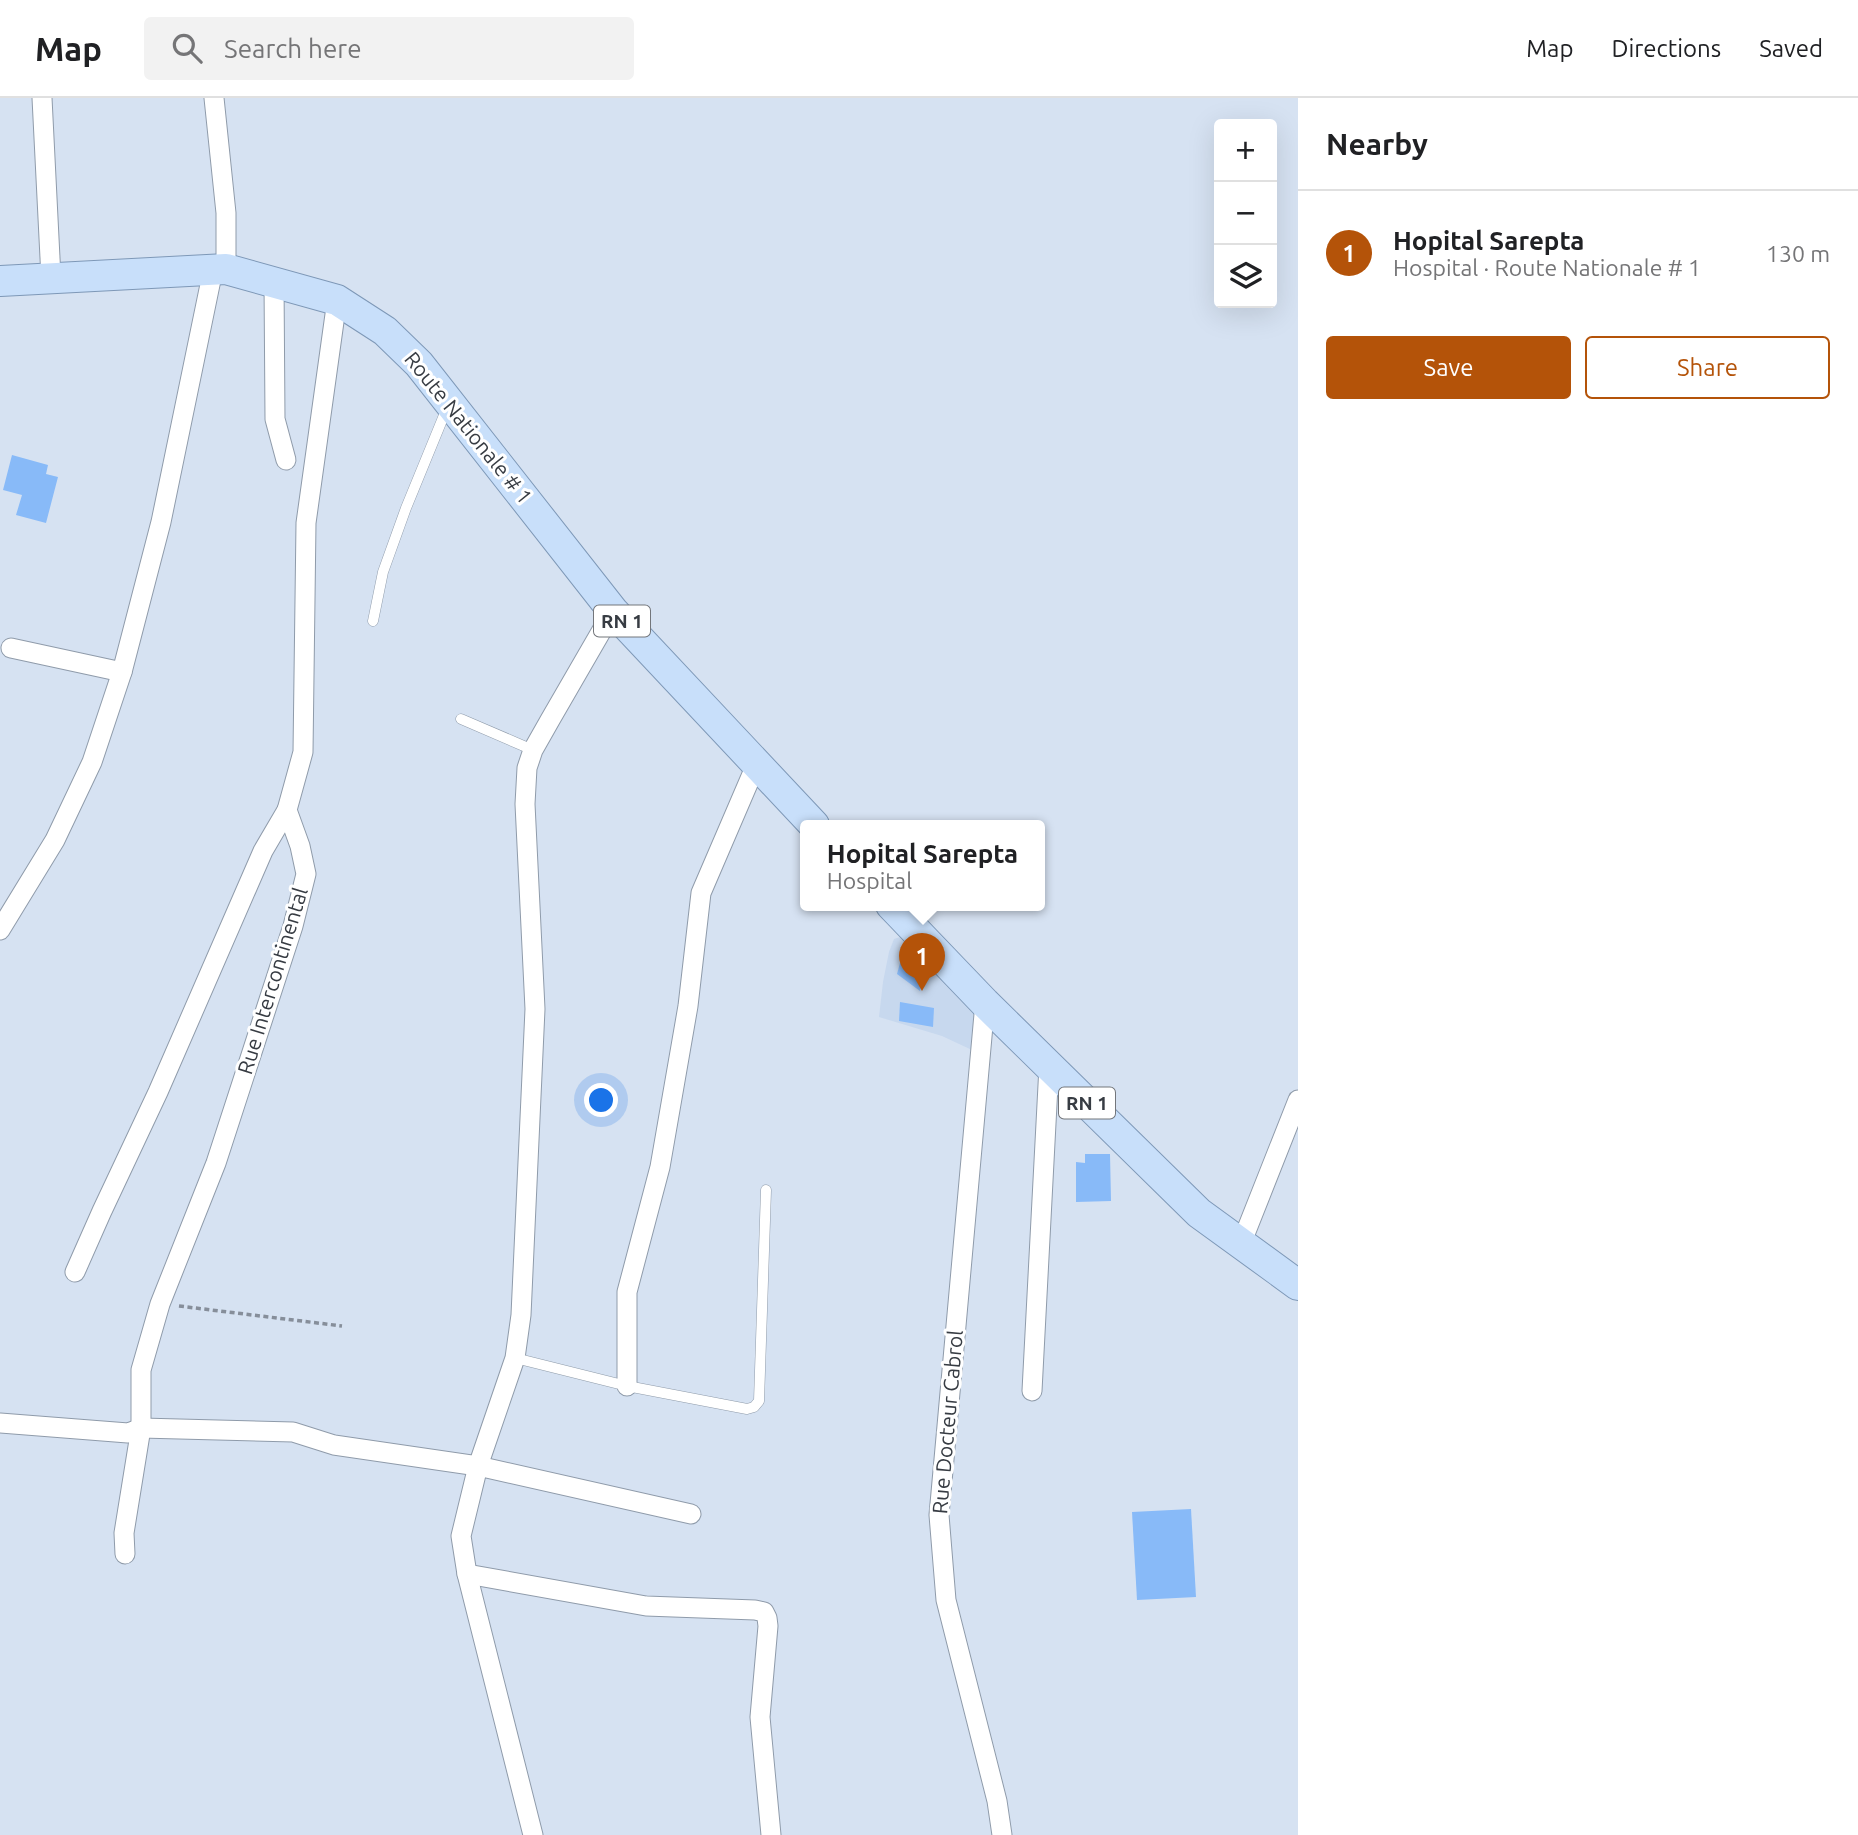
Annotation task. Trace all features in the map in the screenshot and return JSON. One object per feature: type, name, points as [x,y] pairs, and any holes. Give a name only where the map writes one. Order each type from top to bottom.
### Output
[{"type":"main road","name":"Route Nationale # 1","points":[[0,281],[219,270],[275,281],[337,300],[385,331],[419,364],[450,401],[613,611],[809,820]]},
{"type":"main road","name":"RN 1","points":[[897,911],[985,1003],[1199,1213],[1298,1285]]},
{"type":"street","points":[[41,98],[51,278]]},
{"type":"street","points":[[0,930],[55,840],[92,762],[122,672],[161,522],[219,270],[226,213],[214,98]]},
{"type":"street","points":[[275,281],[275,419],[286,460]]},
{"type":"street","points":[[75,1272],[263,851],[287,810],[303,752],[306,523],[337,300]]},
{"type":"street","points":[[533,1835],[467,1574],[461,1536],[478,1466],[515,1358],[521,1315],[535,1009],[525,804],[527,768],[533,750],[613,611]]},
{"type":"street","points":[[11,648],[122,672]]},
{"type":"street","points":[[628,1386],[627,1292],[660,1167],[688,1006],[701,893],[756,765]]},
{"type":"street","name":"Rue Intercontinental","points":[[125,1554],[124,1533],[141,1370],[160,1304],[216,1163],[293,926],[306,874],[300,846],[287,810]]},
{"type":"street","name":"Rue Docteur Cabrol","points":[[985,1003],[939,1515],[946,1600],[997,1801],[1002,1835]]},
{"type":"street","points":[[1032,1391],[1049,1066]]},
{"type":"street","points":[[1241,1244],[1298,1100]]},
{"type":"street","points":[[0,1423],[135,1431],[292,1432],[334,1445],[478,1466],[691,1514]]},
{"type":"street","points":[[467,1574],[646,1606],[755,1609],[764,1612],[768,1626],[760,1717],[771,1835]]},
{"type":"lane","points":[[373,621],[383,572],[450,401]]},
{"type":"lane","points":[[461,719],[533,750]]},
{"type":"lane","points":[[515,1358],[628,1386],[747,1409],[754,1407],[759,1401],[765,1190]]},
{"type":"path","points":[[160,1304],[342,1326]]},
{"type":"shaded area","points":[[900,937],[910,942],[971,999],[974,1019],[972,1050],[942,1036],[879,1017],[889,952],[894,939]]},
{"type":"building","points":[[12,455],[48,465],[46,474],[58,477],[46,523],[16,515],[22,495],[3,490]]},
{"type":"building","points":[[905,945],[927,967],[920,991],[897,974]]},
{"type":"building","points":[[900,1002],[934,1008],[933,1027],[899,1021]]},
{"type":"building","points":[[1085,1154],[1110,1154],[1111,1201],[1076,1202],[1076,1162],[1085,1163]]},
{"type":"building","points":[[1191,1509],[1196,1597],[1137,1600],[1132,1512]]},
{"type":"place","name":"Hopital Sarepta","points":[[922,991]]}]
